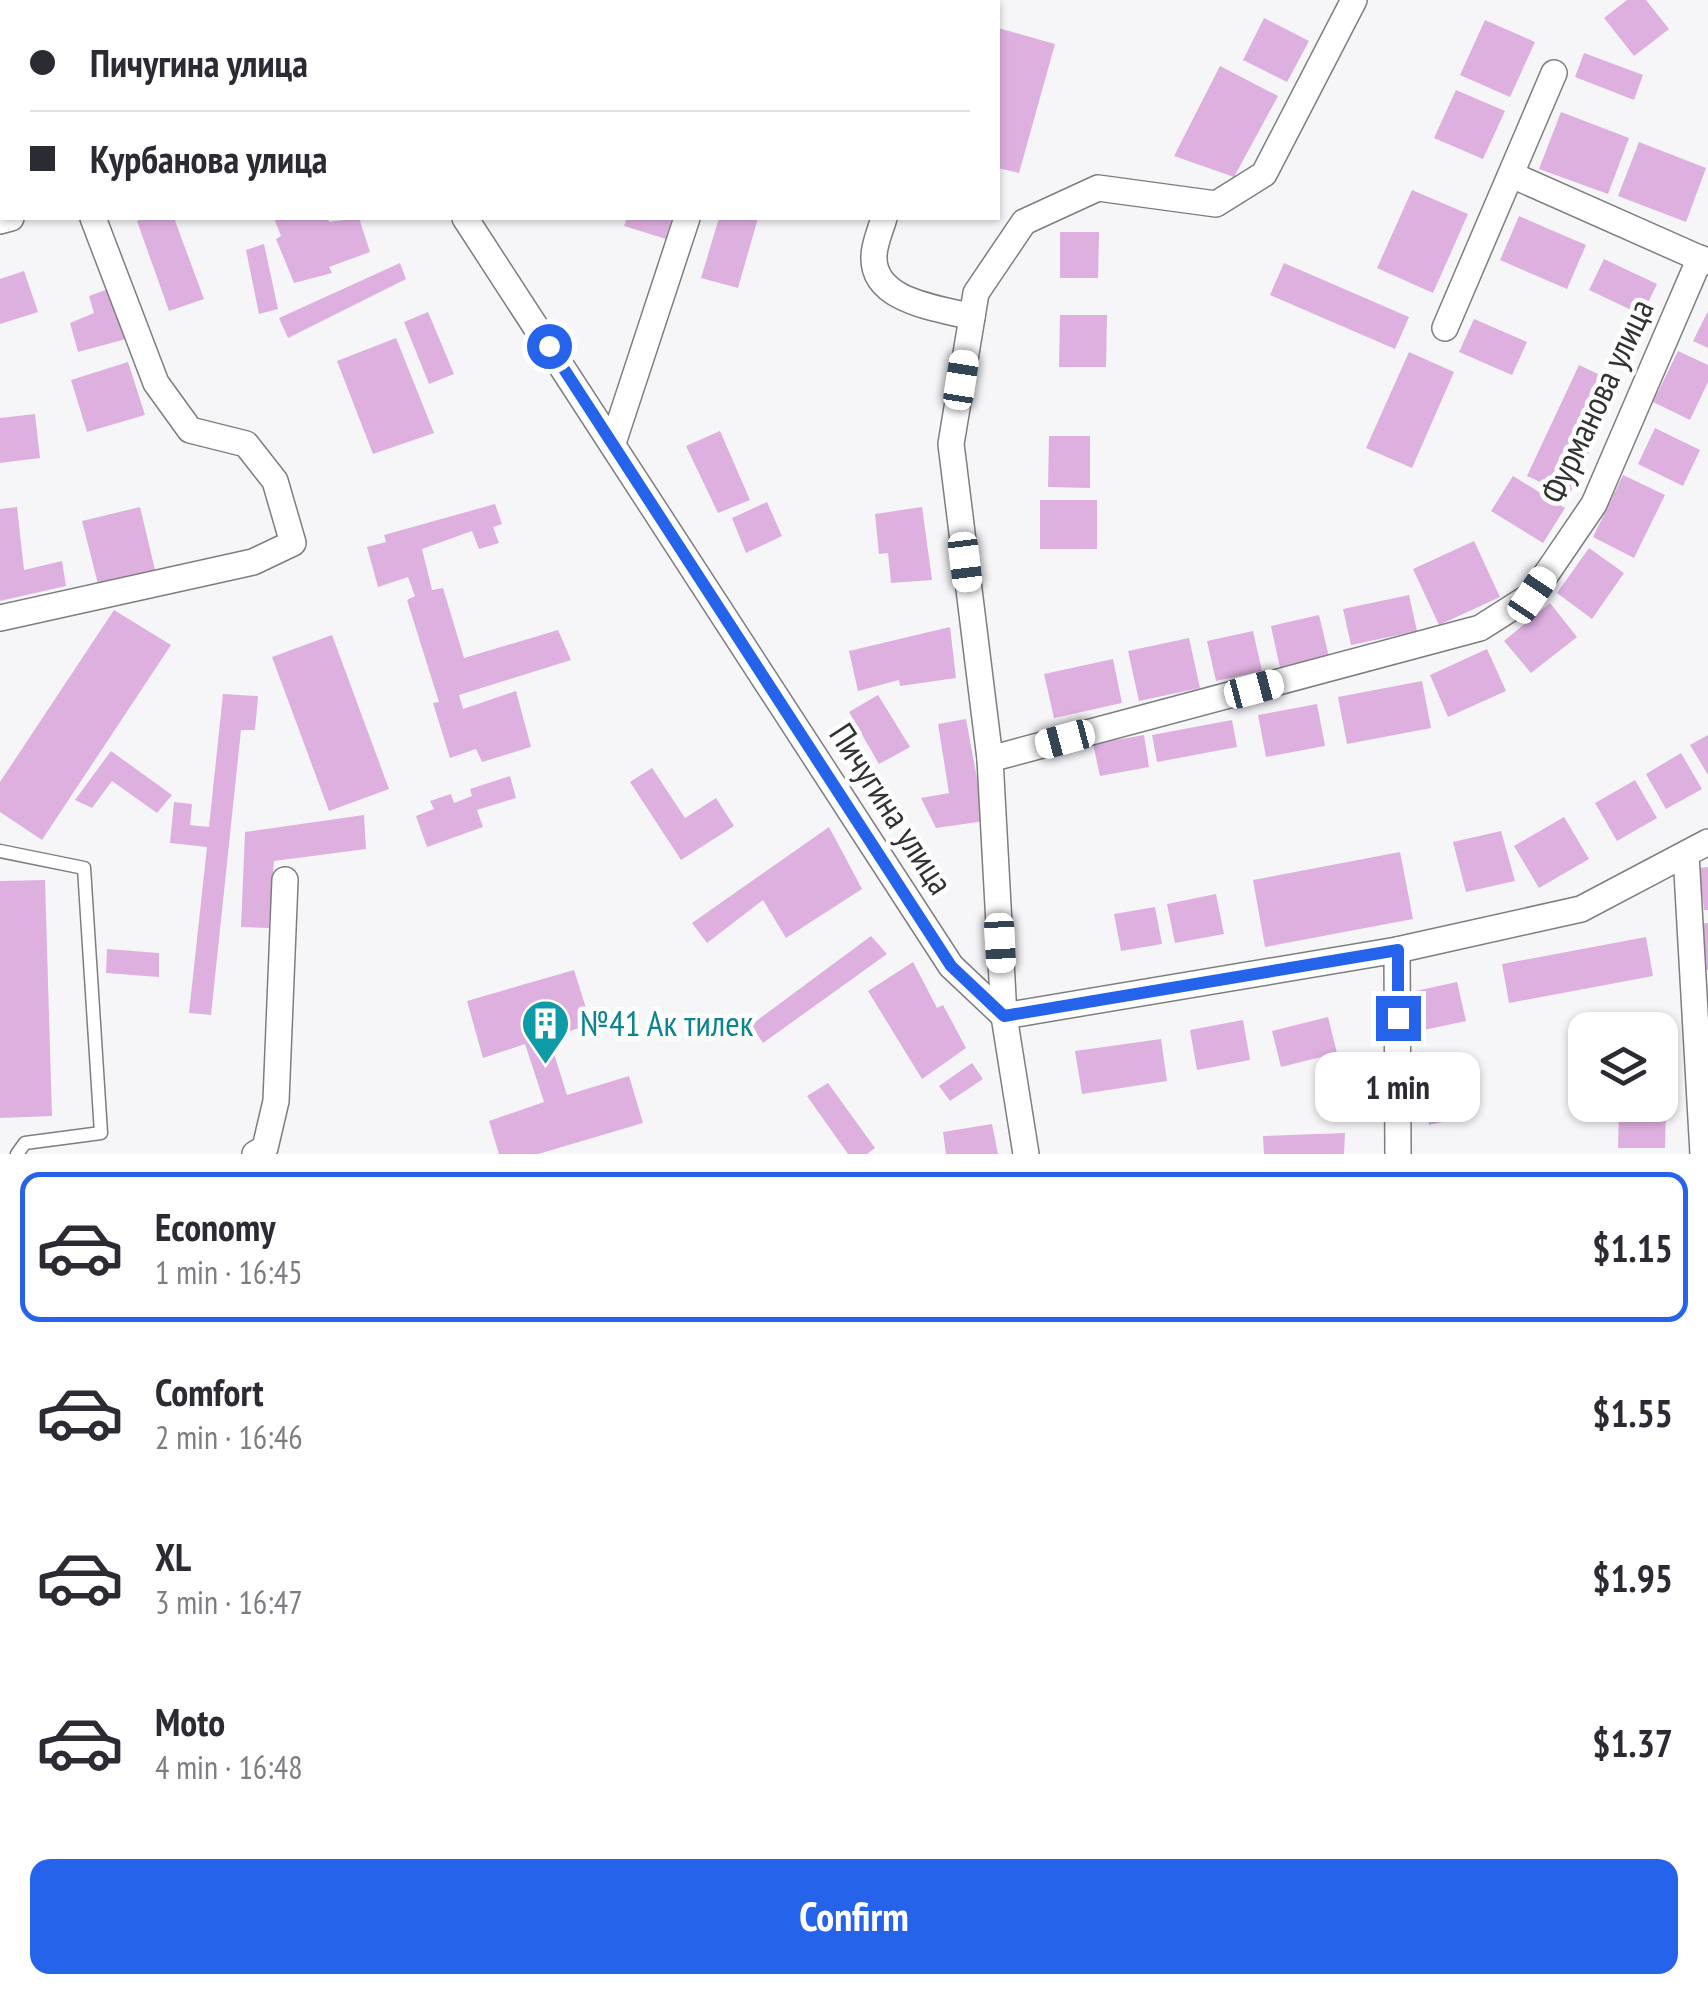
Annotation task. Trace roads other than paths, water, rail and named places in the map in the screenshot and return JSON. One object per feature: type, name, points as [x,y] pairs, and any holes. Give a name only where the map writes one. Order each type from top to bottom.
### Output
[{"type":"street","points":[[1026,1154],[1004,1016],[990,759],[951,444],[976,293],[1024,222],[1098,188],[1216,204],[1264,174],[1354,0]]},
{"type":"street","points":[[1444,328],[1554,73]]},
{"type":"street","name":"Фурманова улица","points":[[990,759],[1480,628],[1532,595],[1594,504],[1704,260],[1512,175]]},
{"type":"street","points":[[0,618],[252,562],[292,544],[275,481],[246,444],[190,430],[156,383],[93,220]]},
{"type":"street","name":"Пичугина улица","points":[[466,220],[951,966],[1004,1016]]},
{"type":"street","points":[[612,443],[686,220]]},
{"type":"street","points":[[883,220],[874,257],[879,276],[896,295],[972,317]]},
{"type":"street","points":[[1004,1016],[1398,950],[1581,909],[1697,848],[1704,1154]]},
{"type":"street","points":[[256,1154],[265,1148],[276,1102],[285,880]]},
{"type":"street","points":[[1398,950],[1398,1154]]},
{"type":"lane","points":[[0,851],[84,868],[101,1133],[25,1143],[17,1154]]},
{"type":"place","name":"№41 Ак тилек","points":[[545,1066]]}]
